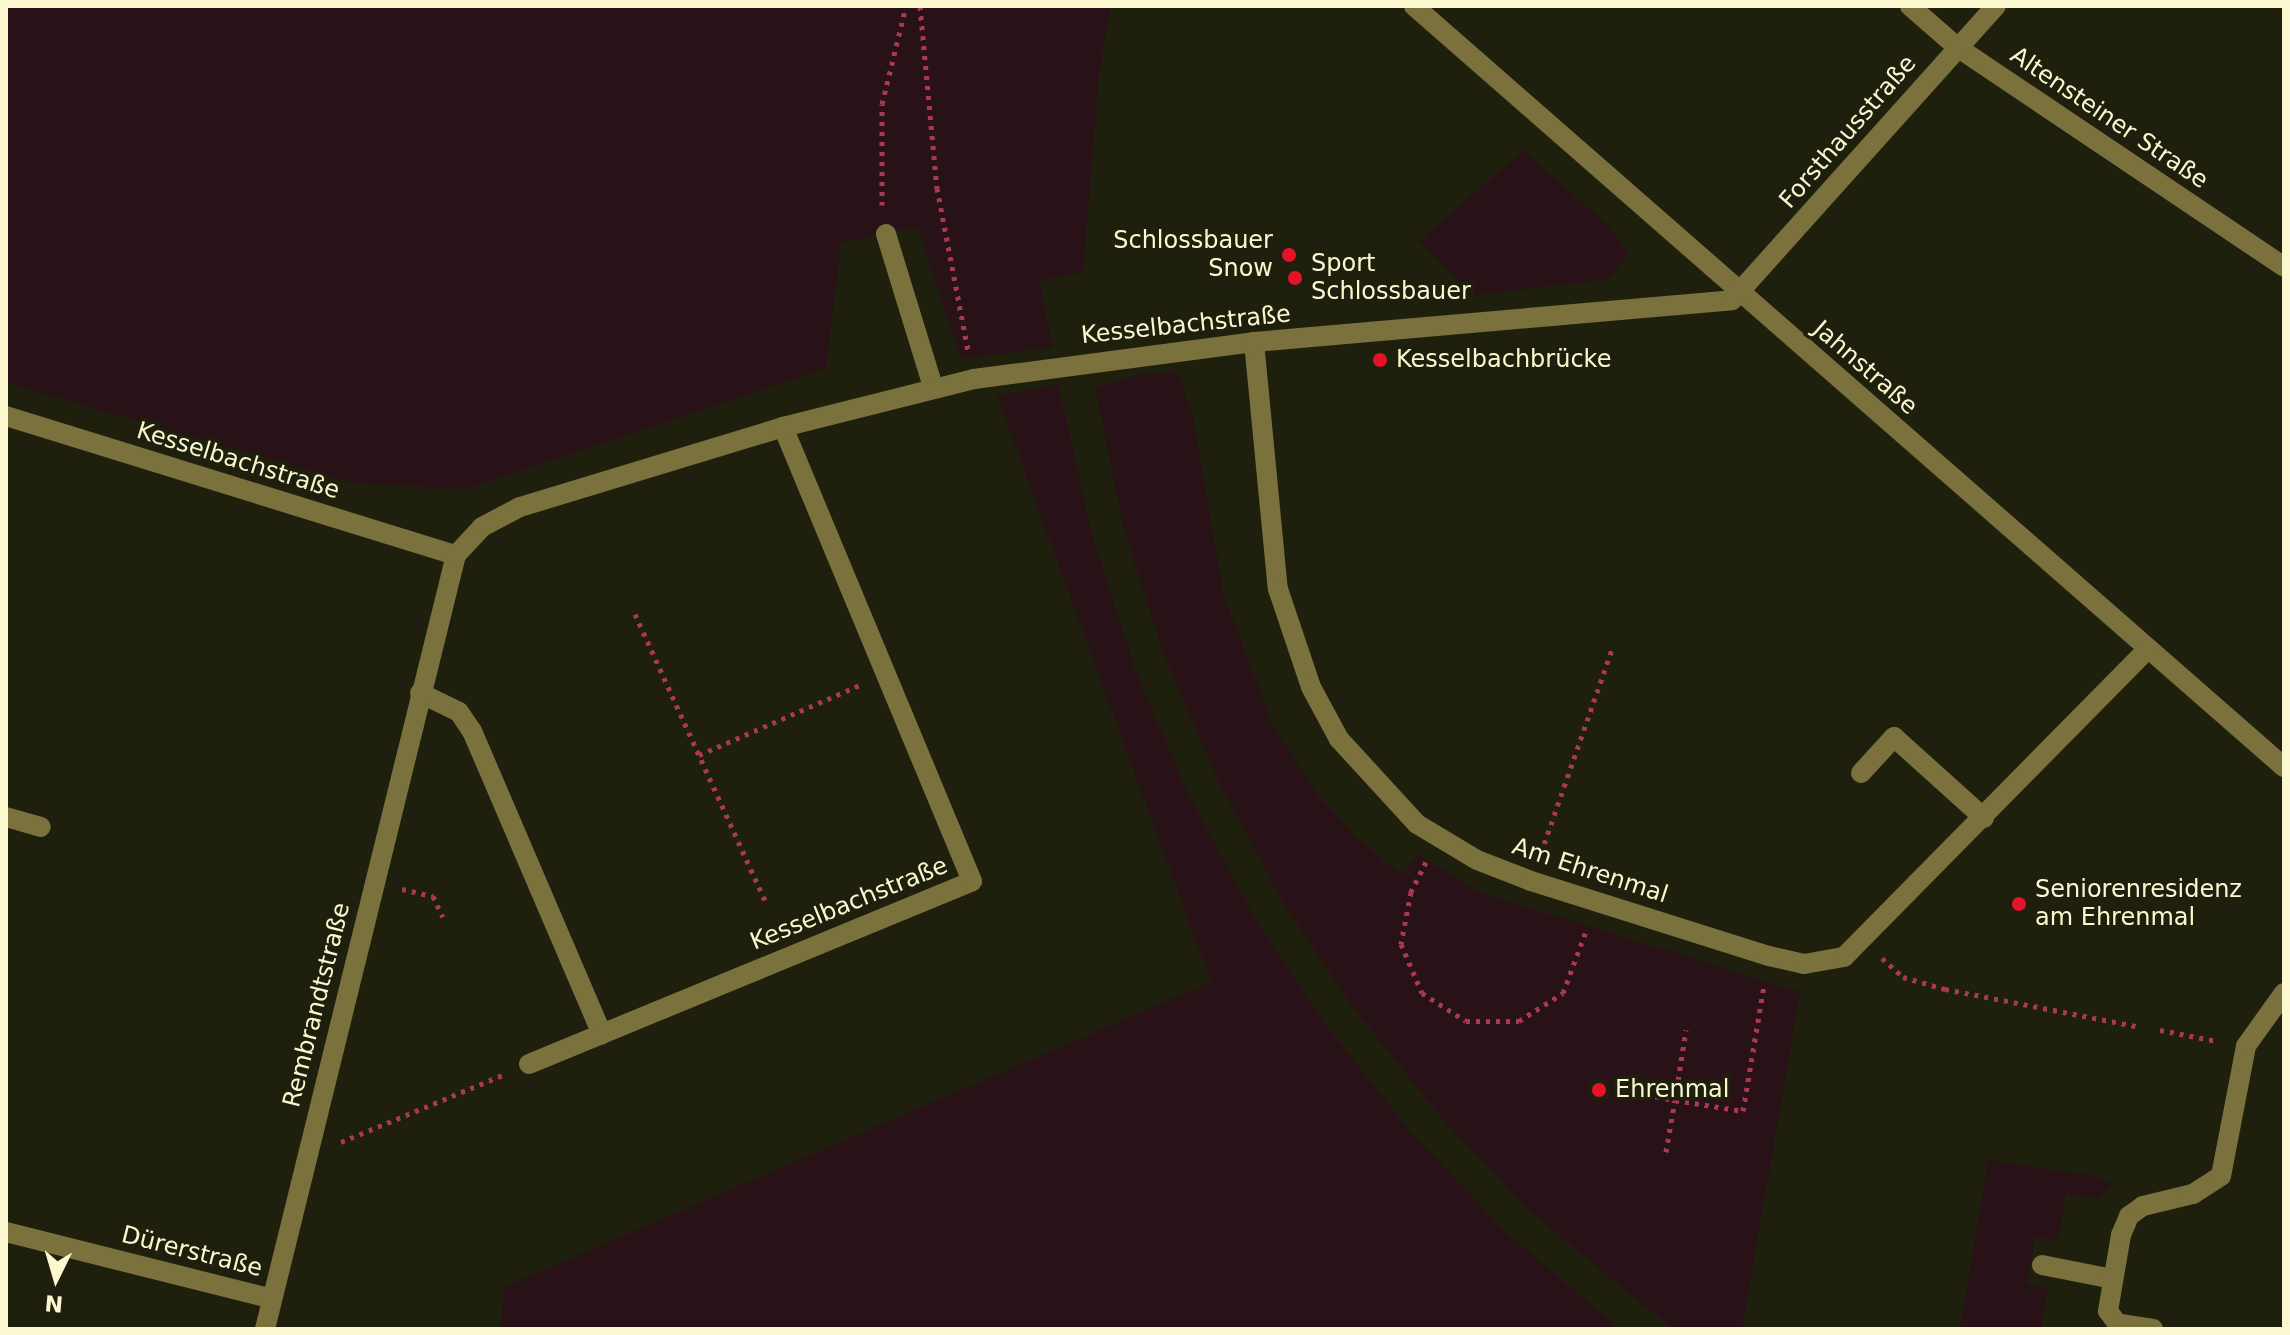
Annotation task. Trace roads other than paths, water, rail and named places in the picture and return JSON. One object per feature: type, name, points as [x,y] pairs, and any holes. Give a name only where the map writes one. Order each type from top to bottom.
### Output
[{"type":"street","name":"Jahnstraße","points":[[1414,6],[2284,767]]},
{"type":"street","name":"Altensteiner Straße","points":[[1910,6],[1957,47],[2284,267]]},
{"type":"street","name":"Forsthausstraße","points":[[1741,294],[1996,6]]},
{"type":"street","points":[[886,234],[933,387]]},
{"type":"street","name":"Kesselbachstraße","points":[[420,693],[456,555],[482,527],[520,507],[783,427],[933,387],[1110,358],[1254,342],[1638,311],[1718,302],[1741,294]]},
{"type":"street","name":"Am Ehrenmal","points":[[1254,342],[1278,589],[1287,624],[1311,687],[1339,739],[1370,778],[1437,839],[1531,881],[1769,956],[1804,964],[1844,957],[1864,941],[2148,649]]},
{"type":"street","name":"Kesselbachstraße","points":[[6,416],[456,555]]},
{"type":"street","name":"Kesselbachstraße","points":[[529,1064],[972,881],[783,427]]},
{"type":"street","points":[[420,693],[459,712],[472,731],[602,1034]]},
{"type":"street","name":"Rembrandtstraße","points":[[265,1329],[420,693]]},
{"type":"street","points":[[1861,773],[1894,737],[1984,818]]},
{"type":"street","points":[[6,817],[41,827]]},
{"type":"street","points":[[2153,1329],[2111,1319],[2113,1279],[2129,1216],[2143,1206],[2208,1188],[2221,1176],[2246,1046],[2284,993]]},
{"type":"street","name":"Dürerstraße","points":[[6,1232],[272,1299]]},
{"type":"street","points":[[2042,1265],[2113,1279]]},
{"type":"place","name":"Schlossbauer Snow","points":[[1289,255]]},
{"type":"place","name":"Sport Schlossbauer","points":[[1295,278]]},
{"type":"place","name":"Kesselbachbrücke","points":[[1380,360]]},
{"type":"place","name":"Seniorenresidenz am Ehrenmal","points":[[2019,904]]},
{"type":"place","name":"Ehrenmal","points":[[1599,1090]]}]
